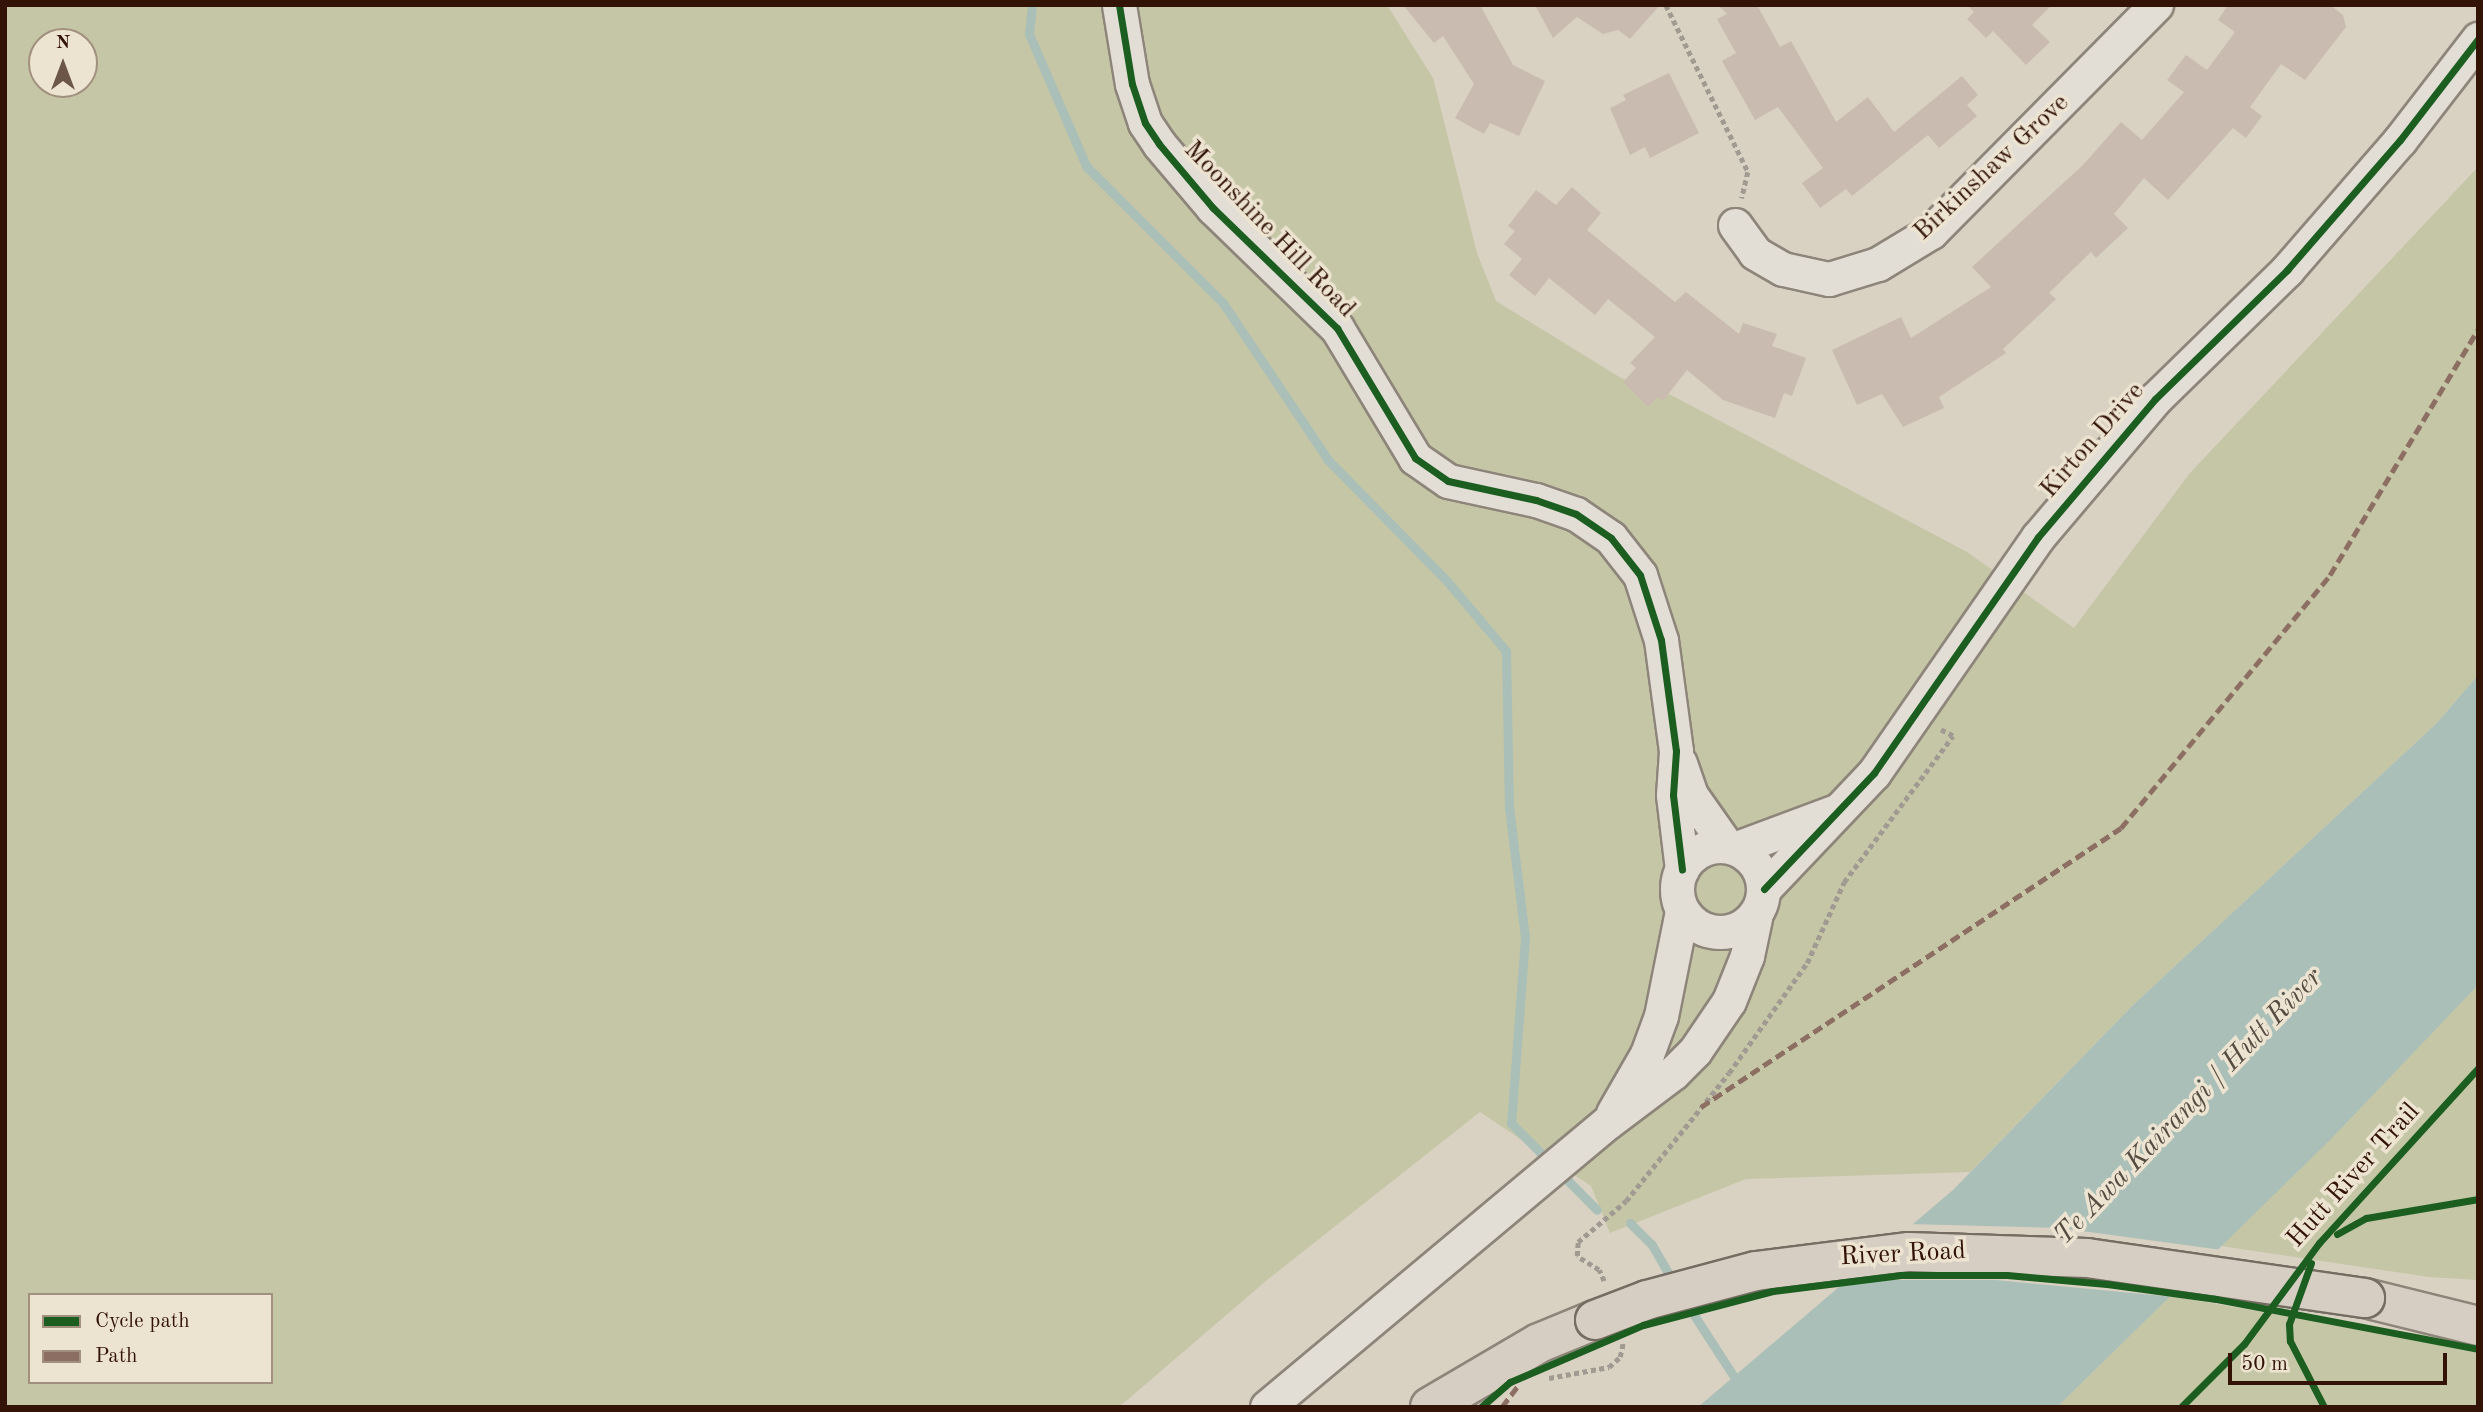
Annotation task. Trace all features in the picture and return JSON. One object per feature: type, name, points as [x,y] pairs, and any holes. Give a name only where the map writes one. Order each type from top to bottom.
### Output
[{"type":"highway","name":"River Road","points":[[1430,1407],[1539,1343],[1612,1324],[1647,1300],[1756,1271],[1909,1252],[2087,1258],[2402,1304],[2478,1326]]},
{"type":"highway","name":"River Road","points":[[2402,1304],[2478,1301]]},
{"type":"street","name":"Moonshine Hill Road","points":[[1119,5],[1132,84],[1145,123],[1159,144],[1213,208],[1337,328],[1415,458],[1448,481],[1536,500],[1576,514],[1611,538],[1629,557],[1650,595],[1676,751],[1691,795],[1732,847]]},
{"type":"street","name":"Birkinshaw Grove","points":[[1735,225],[1755,253],[1783,269],[1829,279],[1878,264],[1931,232],[2156,5]]},
{"type":"street","name":"Kirton Drive","points":[[1759,903],[1874,773],[1917,717],[2038,537],[2155,399],[2287,270],[2400,139],[2478,39]]},
{"type":"street","name":"Moonshine Hill Road","points":[[1676,751],[1673,795],[1682,869]]},
{"type":"street","name":"Kirton Drive","points":[[1732,847],[1839,810]]},
{"type":"street","points":[[1267,1407],[1598,1132],[1665,1081],[1712,1027],[1740,978],[1759,903],[1756,866],[1732,847],[1701,850],[1682,869],[1677,897],[1682,911],[1703,930],[1731,932],[1759,903]]},
{"type":"street","points":[[1598,1132],[1647,1054],[1661,1016],[1682,911]]},
{"type":"path","points":[[1665,5],[1748,172],[1735,225]]},
{"type":"path","points":[[1546,1379],[1609,1367],[1620,1357],[1598,1270],[1577,1256],[1576,1245],[1626,1201],[1729,1073],[1807,963],[1844,882],[1952,736],[1917,717]]},
{"type":"green space","points":[[5,5],[1387,5],[1433,78],[1477,253],[1496,301],[1621,378],[1671,395],[1967,552],[2074,628],[2190,473],[2478,167],[2478,675],[2437,723],[2133,1005],[1970,1172],[1746,1179],[1610,1233],[1591,1186],[1480,1112],[1267,1280],[1119,1407],[5,1407]]},
{"type":"green space","points":[[2478,985],[2478,1280],[2429,1277],[2221,1246]]},
{"type":"green space","points":[[2170,1296],[2360,1329],[2478,1339],[2478,1407],[2057,1407]]},
{"type":"water","name":"Te Awa Kairangi / Hutt River","points":[[2478,675],[2478,985],[2329,1141],[2057,1407],[1698,1407],[1953,1190],[2133,1005],[2437,723]]},
{"type":"pier","points":[[1908,1224],[2060,1228],[2222,1250],[2174,1297],[1996,1280],[1891,1280],[1834,1286]]},
{"type":"building","points":[[1403,5],[1480,5],[1513,65],[1545,81],[1519,136],[1490,123],[1484,134],[1455,118],[1474,84],[1443,36],[1434,43]]},
{"type":"building","points":[[1535,5],[1660,5],[1630,39],[1618,30],[1603,34],[1577,17],[1553,38]]},
{"type":"building","points":[[1718,5],[1757,5],[1780,47],[1791,41],[1836,122],[1868,97],[1894,132],[1962,76],[1978,95],[1967,105],[1977,116],[1939,148],[1928,135],[1852,196],[1846,189],[1820,208],[1802,183],[1823,168],[1778,107],[1755,120],[1722,61],[1736,53],[1717,19],[1727,14]]},
{"type":"building","points":[[1967,5],[2052,5],[2032,25],[2050,42],[2026,65],[1993,31],[1986,38],[1967,19],[1974,12]]},
{"type":"building","points":[[2228,5],[2330,5],[2343,15],[2346,27],[2305,80],[2281,64],[2250,107],[2262,116],[2246,138],[2233,128],[2168,200],[2144,178],[2114,214],[2128,228],[2096,258],[2091,252],[2049,293],[2056,299],[2003,349],[2006,353],[1939,397],[1944,408],[1903,427],[1882,394],[1857,405],[1832,350],[1901,317],[1911,338],[1991,287],[1972,267],[2083,165],[2121,122],[2142,140],[2184,92],[2167,80],[2186,55],[2207,70],[2235,32],[2218,20]]},
{"type":"building","points":[[1669,73],[1699,133],[1650,158],[1645,147],[1630,155],[1610,108],[1626,100],[1623,95]]},
{"type":"building","points":[[1572,187],[1601,213],[1587,230],[1675,302],[1686,292],[1739,334],[1743,323],[1777,334],[1772,346],[1806,358],[1792,396],[1784,393],[1775,418],[1723,400],[1687,370],[1663,401],[1658,397],[1648,407],[1623,382],[1636,368],[1630,363],[1655,337],[1608,299],[1595,315],[1549,278],[1535,296],[1509,275],[1522,259],[1504,244],[1515,231],[1508,226],[1536,190],[1556,205]]},
{"type":"waterway","points":[[1032,5],[1029,34],[1086,166],[1223,303],[1328,460],[1447,581],[1506,651],[1509,807],[1525,938],[1511,1123],[1597,1210]]},
{"type":"waterway","points":[[1630,1223],[1652,1245],[1674,1283]]},
{"type":"waterway","points":[[1683,1298],[1740,1386]]},
{"type":"marked path","points":[[1701,1107],[2121,828],[2330,575],[2478,330]]},
{"type":"marked path","points":[[1502,1407],[1518,1386]]},
{"type":"cycle path","points":[[1119,5],[1132,84],[1145,123],[1159,144],[1213,208],[1337,328],[1415,458],[1448,481],[1536,500],[1576,514],[1611,538],[1640,575],[1661,640],[1676,751],[1673,795],[1682,869]]},
{"type":"cycle path","points":[[1764,889],[1874,773],[2038,537],[2155,399],[2287,270],[2400,140],[2478,39]]},
{"type":"cycle path","name":"Hutt River Trail","points":[[2181,1407],[2244,1344],[2319,1243],[2478,1068]]},
{"type":"cycle path","name":"Hutt River Trail","points":[[2337,1234],[2366,1218],[2478,1199]]},
{"type":"cycle path","name":"Hutt River Trail","points":[[2311,1263],[2289,1324],[2290,1341],[2324,1407]]},
{"type":"cycle path","points":[[1481,1407],[1510,1382],[1643,1325],[1773,1291],[1901,1275],[2007,1275],[2107,1284],[2216,1299],[2478,1349]]}]
